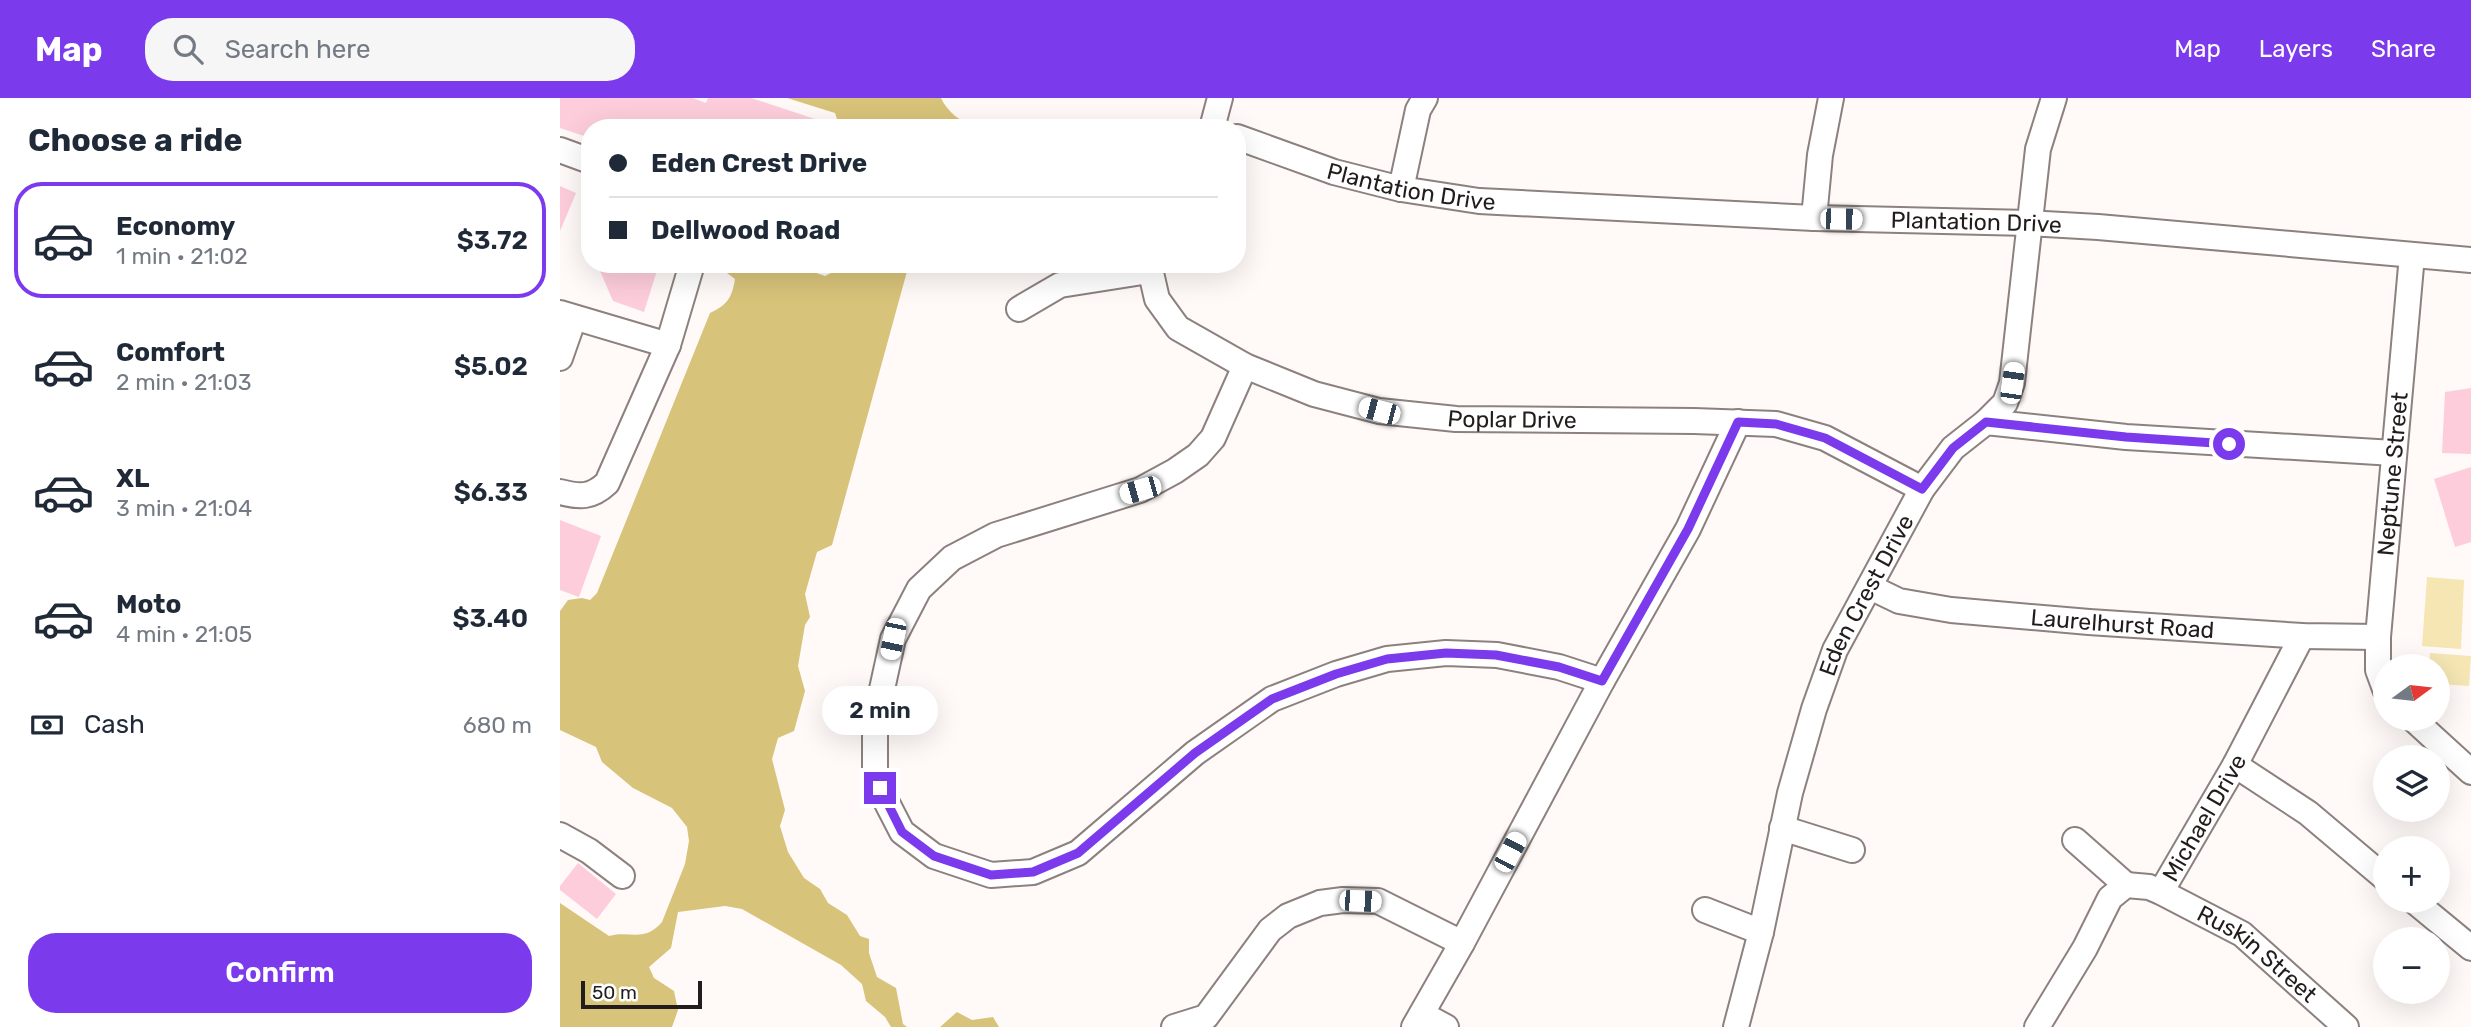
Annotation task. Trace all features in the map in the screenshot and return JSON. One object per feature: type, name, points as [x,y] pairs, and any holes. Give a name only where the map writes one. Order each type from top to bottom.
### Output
[{"type":"street","points":[[1215,119],[1220,98]]},
{"type":"street","points":[[1401,189],[1418,110],[1425,98]]},
{"type":"street","points":[[1814,218],[1820,155],[1831,98]]},
{"type":"street","name":"Eden Crest Drive","points":[[1736,1027],[1761,932],[1782,828],[1814,709],[1835,650],[1922,489],[1953,448],[2005,403],[2012,383],[2038,149],[2054,98]]},
{"type":"street","name":"Plantation Drive","points":[[1246,140],[1334,172],[1401,189],[1479,201],[1814,218],[2098,227],[2471,260]]},
{"type":"street","points":[[560,150],[581,158]]},
{"type":"street","name":"Neptune Street","points":[[2378,654],[2412,256]]},
{"type":"street","points":[[560,492],[582,498],[607,483],[668,345],[689,273]]},
{"type":"street","points":[[1019,309],[1060,285],[1119,273]]},
{"type":"street","name":"Poplar Drive","points":[[1150,273],[1157,299],[1178,328],[1245,366],[1314,394],[1379,411],[1456,419],[1776,424],[1825,438],[1922,489]]},
{"type":"street","points":[[560,358],[567,315],[668,345]]},
{"type":"street","points":[[1245,366],[1213,438],[1198,455],[1175,471],[1140,490],[996,535],[952,558],[919,589],[893,639],[875,722],[875,774],[902,832],[934,856],[991,875],[1033,872],[1078,853],[1195,753],[1272,699],[1336,674],[1387,659],[1446,653],[1496,655],[1559,667],[1602,681]]},
{"type":"street","points":[[1446,1027],[1418,1021],[1602,681],[1688,529],[1738,422]]},
{"type":"street","points":[[1986,422],[2126,437],[2394,453]]},
{"type":"street","name":"Laurelhurst Road","points":[[1870,587],[1899,601],[1951,610],[2302,636],[2378,637]]},
{"type":"street","name":"Michael Drive","points":[[2037,1027],[2085,948],[2110,898],[2126,885],[2150,887],[2161,892],[2235,765],[2302,636]]},
{"type":"street","points":[[2427,732],[2471,772]]},
{"type":"street","points":[[2235,765],[2308,813],[2373,868]]},
{"type":"street","points":[[1782,828],[1852,850]]},
{"type":"street","points":[[560,835],[589,851],[622,876]]},
{"type":"street","points":[[2075,841],[2126,885]]},
{"type":"street","name":"Ruskin Street","points":[[2161,892],[2242,934],[2346,1027]]},
{"type":"street","points":[[1174,1027],[1206,1017],[1270,930],[1288,916],[1320,903],[1343,900],[1378,901],[1462,943]]},
{"type":"street","points":[[1705,910],[1761,932]]},
{"type":"street","points":[[2429,913],[2471,948]]},
{"type":"shaded area","points":[[787,98],[941,98],[959,119],[837,119],[835,113]]},
{"type":"shaded area","points":[[727,273],[816,273],[825,276],[831,273],[907,273],[832,545],[817,552],[805,594],[810,617],[805,625],[798,666],[805,691],[794,731],[778,738],[772,759],[785,810],[780,826],[788,852],[804,878],[820,889],[828,903],[847,915],[860,936],[869,939],[869,953],[877,977],[896,988],[903,1024],[907,1027],[891,1027],[885,1017],[866,1001],[862,984],[841,965],[742,909],[725,906],[678,912],[671,948],[649,967],[654,978],[674,991],[678,1010],[672,1027],[560,1027],[560,903],[609,936],[649,932],[662,922],[685,864],[689,841],[687,827],[672,808],[633,788],[602,762],[596,747],[560,730],[560,611],[568,600],[590,600],[597,593],[710,313],[728,300],[735,279]]},
{"type":"shaded area","points":[[2427,577],[2464,580],[2461,649],[2422,646]]},
{"type":"shaded area","points":[[2450,654],[2471,656],[2469,686],[2450,685]]},
{"type":"shaded area","points":[[957,1012],[972,1020],[993,1017],[999,1027],[940,1027]]},
{"type":"building","points":[[560,98],[693,98],[706,103],[708,98],[751,98],[815,119],[581,119],[581,135],[560,128]]},
{"type":"building","points":[[560,186],[576,193],[560,231]]},
{"type":"building","points":[[601,273],[656,273],[644,312],[613,301]]},
{"type":"building","points":[[2471,388],[2471,454],[2442,453],[2445,392]]},
{"type":"building","points":[[2471,467],[2471,542],[2455,547],[2434,479]]},
{"type":"building","points":[[560,520],[601,536],[579,597],[560,590]]},
{"type":"building","points":[[578,863],[616,894],[597,919],[560,890],[560,886]]},
{"type":"route","points":[[880,788],[902,832],[934,856],[991,875],[1033,872],[1078,853],[1195,753],[1272,699],[1336,674],[1387,659],[1446,653],[1496,655],[1559,667],[1602,681],[1688,529],[1738,422],[1776,424],[1825,438],[1922,489],[1953,448],[1986,422],[2126,437],[2229,444]]}]
